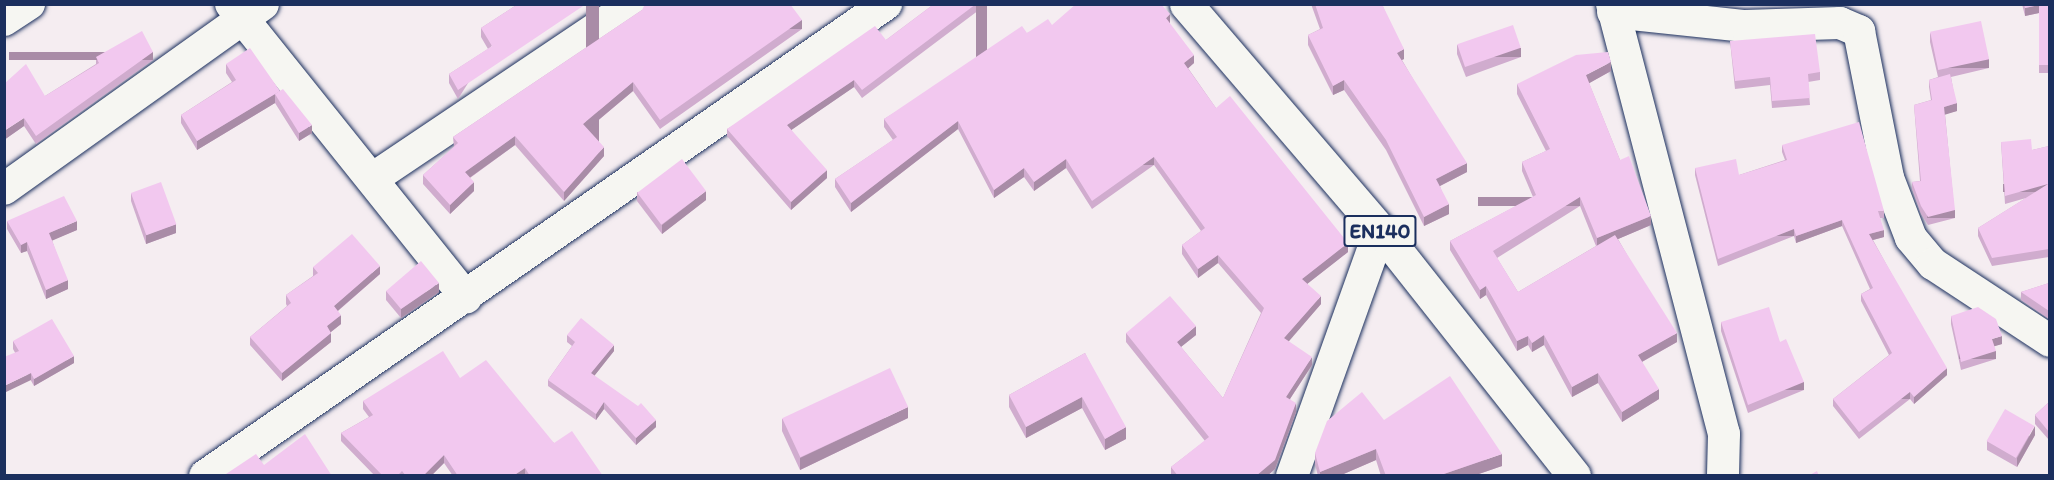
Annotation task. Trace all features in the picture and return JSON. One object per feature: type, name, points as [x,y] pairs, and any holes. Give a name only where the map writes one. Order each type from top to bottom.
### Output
[{"type":"main road","name":"EN140","points":[[1186,4],[1380,230],[1573,472]]},
{"type":"street","points":[[4,20],[29,4]]},
{"type":"street","points":[[372,179],[632,4]]},
{"type":"street","points":[[213,474],[886,4]]},
{"type":"street","points":[[1723,476],[1724,434],[1612,8],[1745,26],[1840,23],[1859,31],[1888,178],[1911,238],[1933,264],[2049,341]]},
{"type":"street","points":[[4,189],[245,9],[372,179],[466,297]]},
{"type":"street","points":[[1292,476],[1380,230]]},
{"type":"building","points":[[518,4],[586,4],[458,90],[449,74],[492,46],[481,28]]},
{"type":"building","points":[[645,4],[790,4],[802,20],[660,120],[633,82],[583,124],[604,147],[564,192],[515,136],[465,172],[474,182],[450,205],[423,175],[458,143],[453,137],[642,10]]},
{"type":"building","points":[[934,4],[976,4],[862,90],[854,80],[787,125],[827,170],[791,202],[727,129],[875,26],[886,40]]},
{"type":"building","points":[[1076,4],[1161,4],[1170,14],[1166,18],[1194,55],[1184,63],[1216,108],[1230,96],[1348,243],[1302,279],[1321,296],[1284,338],[1312,357],[1286,397],[1296,403],[1275,460],[1256,476],[1178,476],[1171,467],[1209,437],[1126,333],[1170,296],[1196,326],[1177,342],[1223,398],[1264,308],[1218,255],[1198,269],[1182,245],[1205,228],[1154,157],[1092,201],[1066,159],[1034,182],[1024,168],[994,190],[958,121],[851,203],[835,179],[897,137],[884,119],[1022,26],[1027,33],[1048,19],[1052,25]]},
{"type":"building","points":[[1315,4],[1382,4],[1404,49],[1397,53],[1467,163],[1436,179],[1449,204],[1424,217],[1386,140],[1344,80],[1333,86],[1308,35],[1323,28]]},
{"type":"building","points":[[2024,4],[2049,4],[2049,65],[2039,65],[2039,5],[2025,8]]},
{"type":"building","points":[[1981,21],[1989,59],[1938,70],[1930,32]]},
{"type":"building","points":[[1513,25],[1521,48],[1465,67],[1457,44]]},
{"type":"building","points":[[142,31],[153,52],[36,136],[24,118],[4,131],[4,84],[26,64],[45,96],[99,63],[96,57]]},
{"type":"building","points":[[1815,34],[1820,72],[1808,74],[1810,98],[1772,101],[1770,77],[1735,81],[1730,41]]},
{"type":"building","points":[[250,48],[280,91],[197,141],[181,115],[236,80],[226,64]]},
{"type":"building","points":[[1608,52],[1611,62],[1586,75],[1620,160],[1629,156],[1651,216],[1597,238],[1580,197],[1493,251],[1518,292],[1615,235],[1677,333],[1638,355],[1659,389],[1622,412],[1598,373],[1572,387],[1544,335],[1532,343],[1528,336],[1517,341],[1486,286],[1480,290],[1450,241],[1536,195],[1522,162],[1550,149],[1517,84],[1576,55]]},
{"type":"building","points":[[1950,74],[1957,103],[1944,107],[1955,210],[1928,217],[1912,182],[1921,181],[1914,105],[1932,100],[1929,80]]},
{"type":"building","points":[[283,89],[312,125],[299,133],[275,94]]},
{"type":"building","points":[[1859,122],[1884,211],[1878,211],[1884,230],[1869,234],[1947,368],[1914,397],[1910,392],[1859,432],[1833,399],[1892,353],[1861,294],[1873,288],[1842,220],[1796,236],[1794,229],[1718,259],[1695,168],[1736,159],[1739,175],[1787,160],[1782,145]]},
{"type":"building","points":[[2031,139],[2032,150],[2049,146],[2049,249],[1992,258],[1978,228],[2048,184],[2005,196],[2001,142]]},
{"type":"building","points":[[682,159],[706,191],[661,225],[637,193]]},
{"type":"building","points":[[161,182],[176,224],[146,235],[131,193]]},
{"type":"building","points":[[64,196],[77,221],[49,233],[68,280],[46,290],[27,242],[21,245],[7,221]]},
{"type":"building","points":[[352,234],[380,266],[334,306],[341,315],[327,326],[331,333],[282,373],[250,337],[291,303],[286,295],[318,273],[313,267]]},
{"type":"building","points":[[421,261],[439,283],[401,309],[386,291]]},
{"type":"building","points":[[2049,283],[2049,311],[2021,292]]},
{"type":"building","points":[[1769,307],[1780,342],[1786,339],[1804,382],[1748,405],[1721,322]]},
{"type":"building","points":[[1978,307],[1996,319],[2002,336],[1992,339],[1996,351],[1961,362],[1951,316]]},
{"type":"building","points":[[581,318],[614,345],[591,373],[638,406],[641,403],[656,420],[636,438],[604,402],[596,414],[548,380],[575,342],[567,335]]},
{"type":"building","points":[[52,319],[74,356],[34,379],[31,373],[4,386],[4,357],[19,351],[13,341]]},
{"type":"building","points":[[443,351],[460,378],[486,360],[554,443],[572,431],[603,476],[530,476],[525,468],[513,476],[458,476],[444,455],[423,476],[406,476],[402,471],[397,476],[383,476],[341,433],[373,415],[363,401]]},
{"type":"building","points":[[1085,353],[1126,427],[1105,439],[1082,397],[1026,427],[1009,395]]},
{"type":"building","points":[[890,368],[908,407],[800,457],[782,418]]},
{"type":"building","points":[[1450,376],[1502,454],[1438,476],[1386,476],[1376,449],[1320,472],[1315,453],[1327,421],[1362,392],[1384,420]]},
{"type":"building","points":[[2049,402],[2049,432],[2035,415]]},
{"type":"building","points":[[2005,409],[2034,426],[2016,458],[1986,441]]},
{"type":"building","points":[[305,434],[332,476],[223,476],[256,454],[264,465]]},
{"type":"building","points":[[1817,471],[1819,476],[1808,476]]}]
